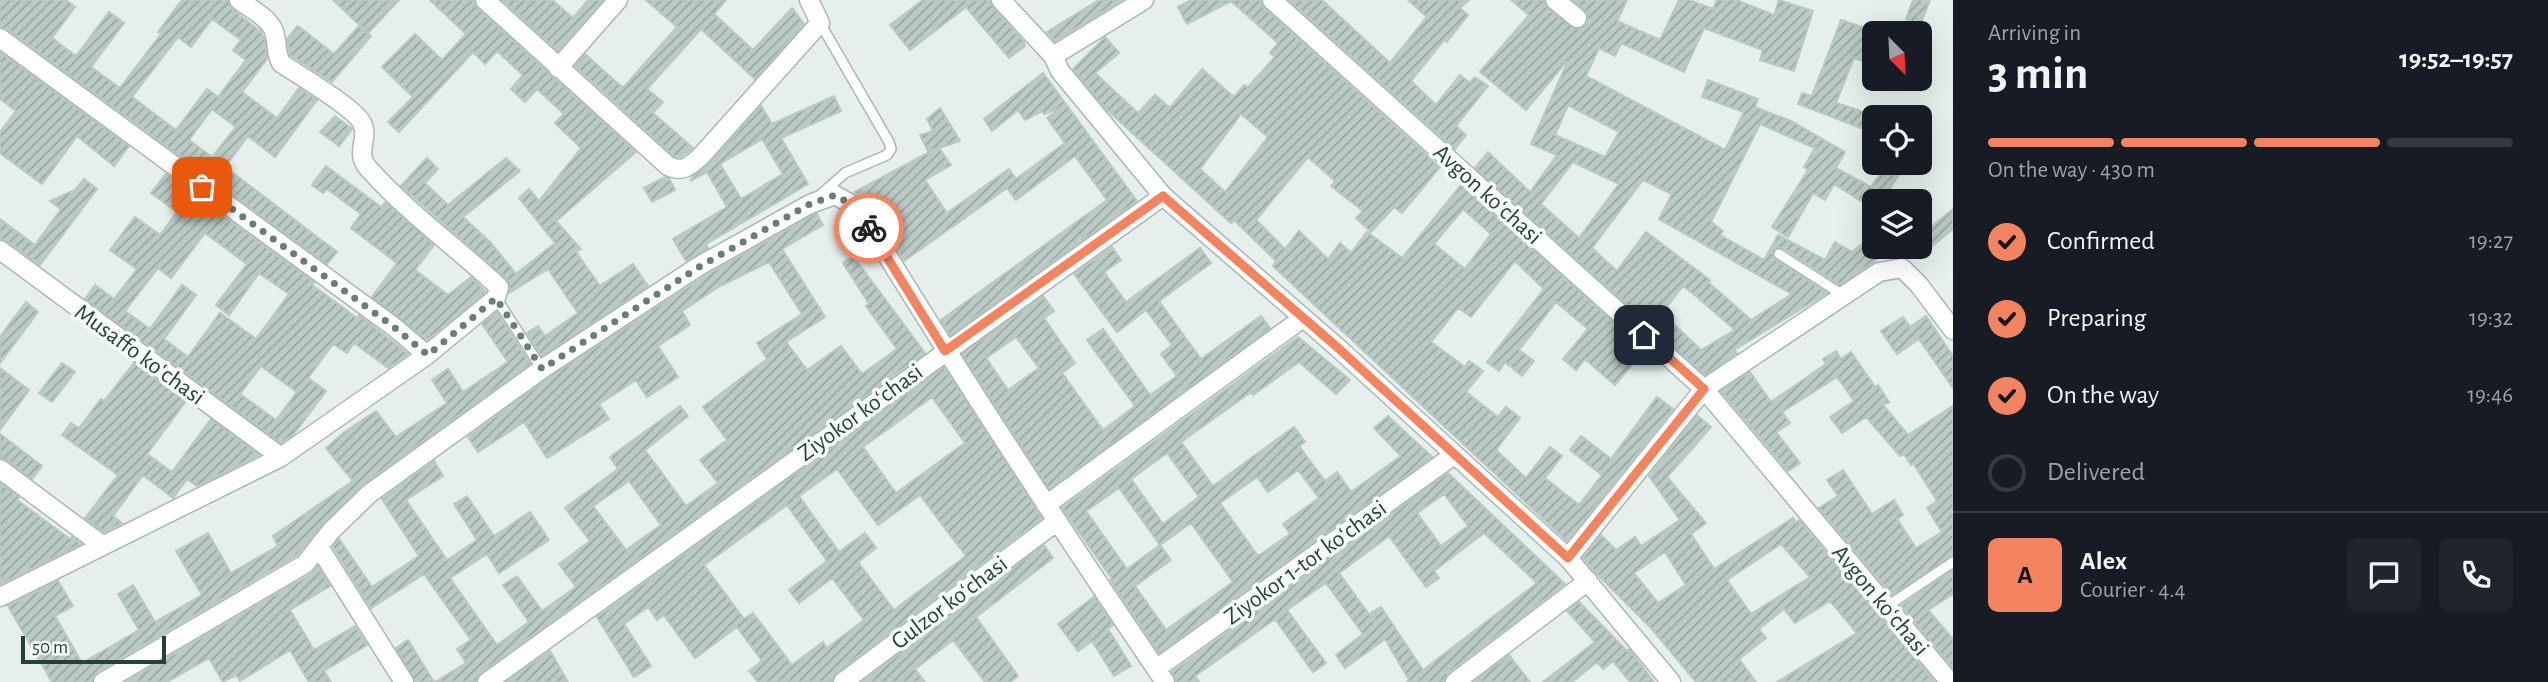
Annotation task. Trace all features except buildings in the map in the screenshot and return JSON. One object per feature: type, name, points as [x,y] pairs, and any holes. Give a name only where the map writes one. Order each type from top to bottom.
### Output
[{"type":"street","points":[[0,597],[281,457],[428,355],[496,298],[499,287],[402,201],[365,164],[360,150],[364,137],[362,123],[347,108],[281,63],[275,52],[276,37],[271,24],[239,0]]},
{"type":"street","points":[[485,0],[668,166],[676,170],[688,168],[701,156],[820,23],[809,0]]},
{"type":"street","points":[[558,68],[618,0]]},
{"type":"street","points":[[1001,0],[1053,56],[1060,71],[1163,196],[1303,318],[1568,558],[1671,682]]},
{"type":"street","points":[[1053,56],[1144,0]]},
{"type":"street","name":"Avgon koʻchasi","points":[[1272,0],[1704,389],[1950,682]]},
{"type":"street","points":[[1555,0],[1577,18]]},
{"type":"street","points":[[0,38],[383,319],[428,355]]},
{"type":"street","points":[[103,682],[305,564],[331,531],[369,495],[542,369],[699,267],[810,204],[835,195],[858,208],[945,351],[1163,196]]},
{"type":"street","name":"Musaffo koʻchasi","points":[[0,250],[281,457]]},
{"type":"street","points":[[1568,558],[1704,389],[1879,272],[1902,268],[1919,285],[1953,330]]},
{"type":"street","points":[[1046,505],[1303,318]]},
{"type":"street","name":"Ziyokor koʻchasi","points":[[487,682],[945,351],[1056,522],[1161,676]]},
{"type":"street","name":"Ziyokor 1-tor koʻchasi","points":[[1161,676],[1454,455]]},
{"type":"street","points":[[0,469],[102,545]]},
{"type":"street","name":"Gulzor koʻchasi","points":[[843,682],[1056,522]]},
{"type":"street","points":[[319,547],[404,682]]},
{"type":"street","points":[[1455,682],[1588,581]]},
{"type":"lane","points":[[810,204],[845,173],[887,155],[891,149],[820,23]]},
{"type":"lane","points":[[1779,254],[1843,295]]},
{"type":"lane","points":[[496,298],[542,369]]},
{"type":"lane","points":[[1886,607],[1953,562]]},
{"type":"way so far","points":[[202,187],[394,327],[428,355],[496,298],[542,369],[699,267],[810,204],[835,195],[858,208],[869,228]]},
{"type":"route","points":[[869,228],[945,351],[1163,196],[1337,347],[1568,558],[1704,389],[1644,335]]}]
